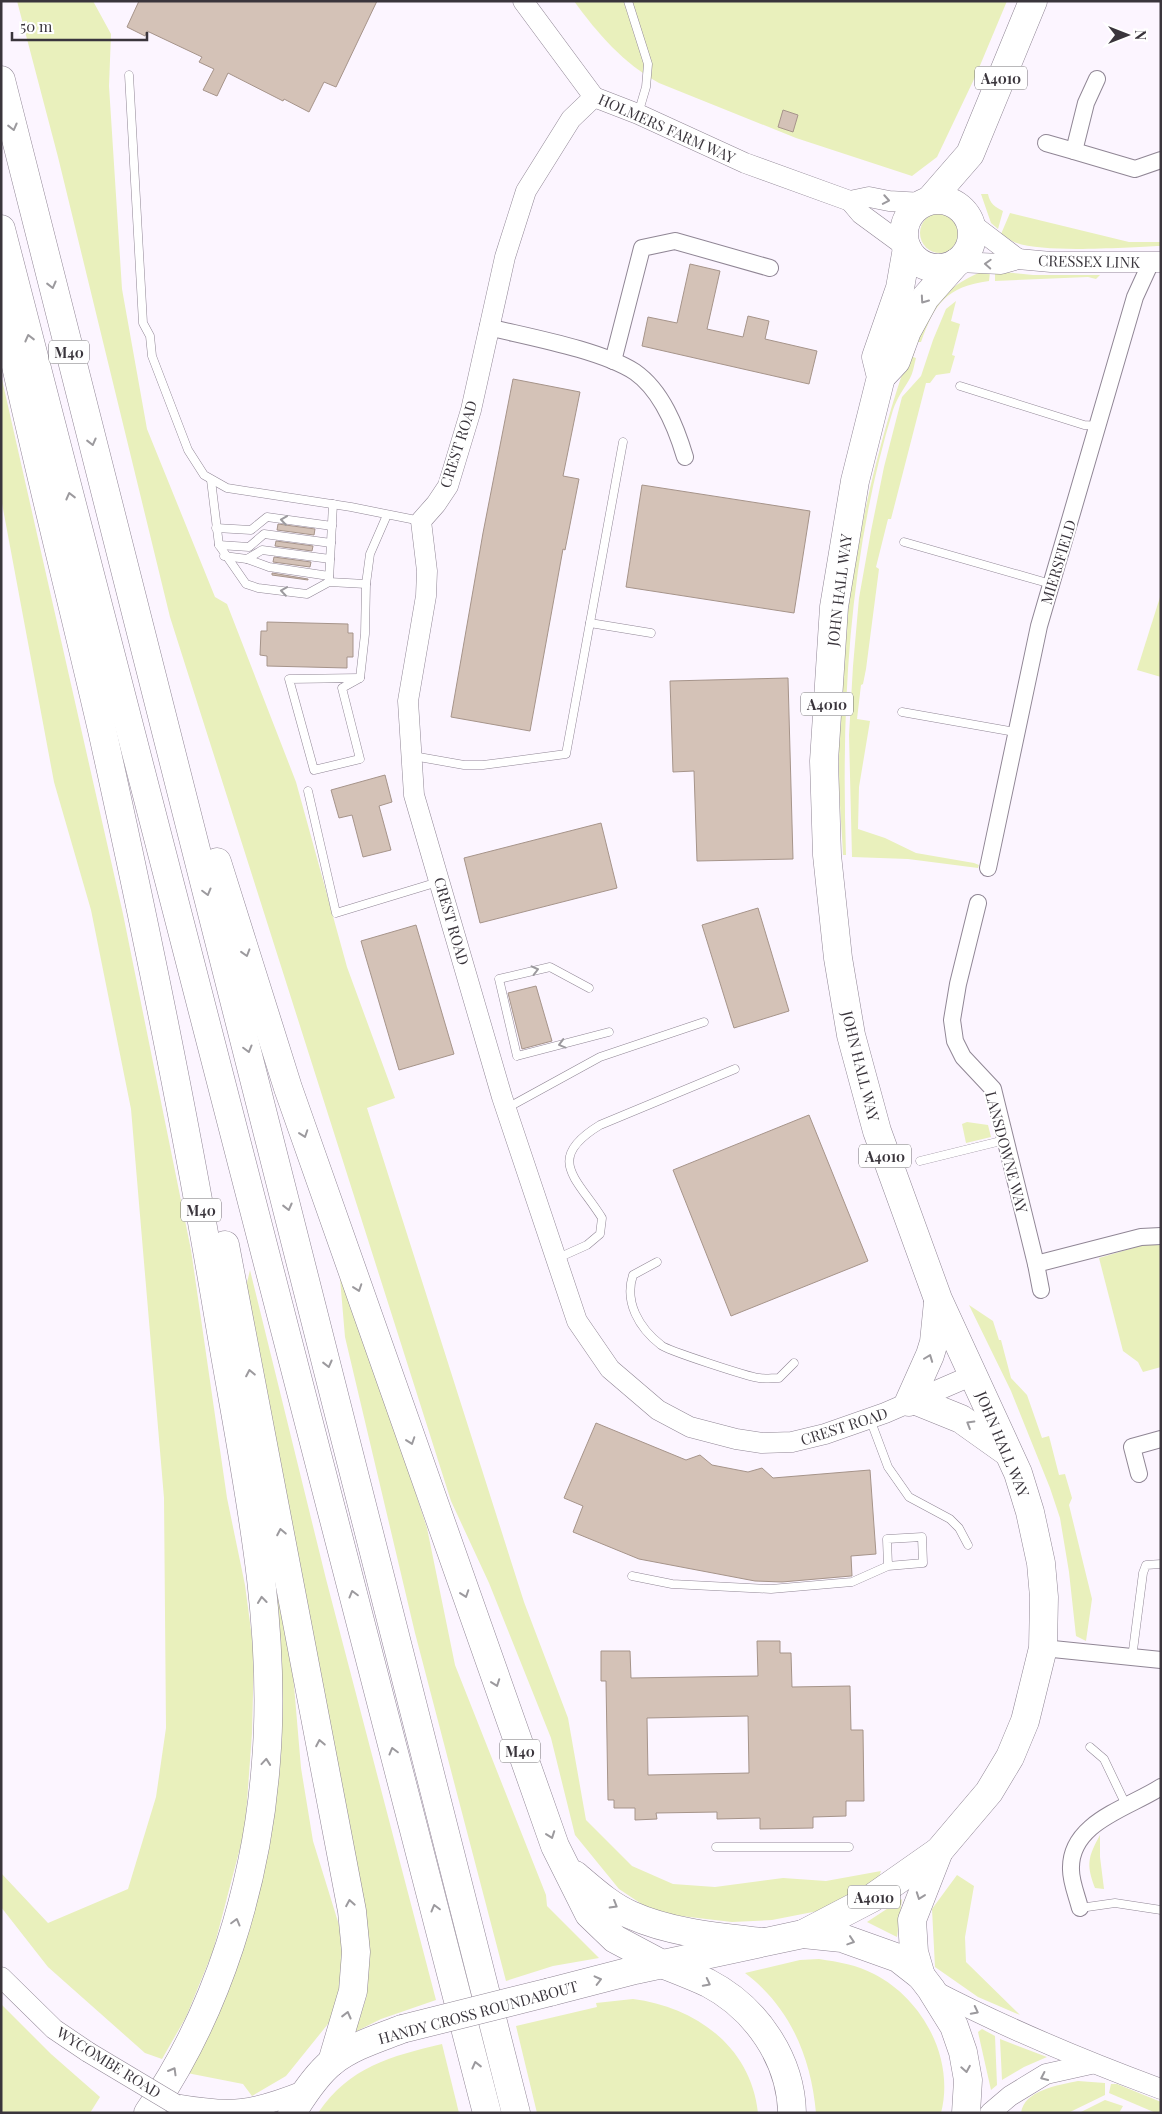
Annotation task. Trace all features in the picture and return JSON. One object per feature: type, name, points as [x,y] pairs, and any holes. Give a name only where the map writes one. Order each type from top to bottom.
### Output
[{"type":"highway","name":"A4010","points":[[907,247],[905,226],[908,217],[927,202],[970,154],[1033,1]]},
{"type":"highway","name":"M40","points":[[1,80],[138,624],[254,1072],[516,2113]]},
{"type":"highway","name":"A4010","points":[[957,263],[966,255],[971,245],[970,154]]},
{"type":"highway","points":[[927,202],[940,199],[959,206],[971,223]]},
{"type":"highway","name":"M40","points":[[1,230],[488,2113]]},
{"type":"highway","points":[[907,247],[913,258],[934,268],[946,268],[957,263]]},
{"type":"highway","name":"JOHN HALL WAY","points":[[803,1934],[872,1898],[939,1851],[989,1792],[1010,1757],[1025,1721],[1043,1648],[1044,1597],[1041,1563],[1030,1512],[1009,1454],[938,1299],[877,1131],[851,1035],[838,958],[827,855],[824,762],[834,606],[855,481],[881,377],[876,357],[900,288],[907,247]]},
{"type":"highway","name":"JOHN HALL WAY","points":[[881,377],[896,361],[907,330],[925,298],[957,263]]},
{"type":"highway","name":"M40","points":[[1,300],[102,733],[195,1177],[250,1502],[269,1666],[266,1763],[252,1859],[226,1959],[191,2038],[148,2113]]},
{"type":"highway","name":"M40","points":[[82,543],[101,665],[211,1173],[352,1911],[356,1952],[353,1991],[332,2062]]},
{"type":"highway","name":"M40","points":[[138,624],[196,792],[288,1088],[480,1637],[562,1864],[589,1914],[610,1936],[662,1964]]},
{"type":"highway","points":[[938,1299],[934,1342],[911,1401],[961,1418],[1009,1454]]},
{"type":"highway","name":"JOHN HALL WAY","points":[[926,1982],[914,1952],[912,1920],[939,1851]]},
{"type":"highway","points":[[562,1864],[605,1900],[631,1916],[693,1932],[762,1942]]},
{"type":"highway","name":"HANDY CROSS ROUNDABOUT","points":[[292,2113],[306,2090],[332,2062],[367,2042],[402,2029],[662,1964],[803,1934],[842,1938],[898,1958],[926,1982],[954,2026],[963,2052],[968,2080],[966,2113]]},
{"type":"highway","points":[[662,1964],[709,1984],[739,2004],[758,2024],[780,2060],[788,2081],[792,2113]]},
{"type":"street","name":"HOLMERS FARM WAY","points":[[523,1],[594,96],[745,163],[850,201],[860,214],[907,247]]},
{"type":"street","points":[[1074,151],[1086,102],[1097,79]]},
{"type":"street","name":"CREST ROAD","points":[[594,96],[571,119],[526,191],[505,257],[471,410],[448,486],[421,521],[427,571],[426,596],[408,701],[414,795],[506,1109],[577,1321],[610,1369],[658,1410],[690,1427],[753,1442],[792,1442],[825,1434],[870,1419],[973,1375]]},
{"type":"street","points":[[1046,142],[1135,169],[1161,160]]},
{"type":"street","name":"HOLMERS FARM WAY","points":[[850,201],[869,196],[927,202]]},
{"type":"street","name":"CRESSEX LINK","points":[[971,223],[1018,259]]},
{"type":"street","points":[[613,361],[642,248],[675,241],[770,268]]},
{"type":"street","name":"CRESSEX LINK","points":[[957,263],[1001,264],[1018,259],[1052,262],[1156,262]]},
{"type":"street","name":"MIERSFIELD","points":[[988,868],[1014,732],[1038,626],[1135,297],[1156,262]]},
{"type":"street","points":[[488,327],[613,361],[635,372],[647,383],[668,411],[685,457]]},
{"type":"street","name":"LANSDOWNE WAY","points":[[978,904],[958,984],[952,1020],[955,1041],[963,1057],[993,1089],[1041,1290]]},
{"type":"street","points":[[1036,1264],[1141,1238],[1161,1236]]},
{"type":"street","points":[[1139,1474],[1132,1447],[1161,1439]]},
{"type":"street","points":[[1043,1648],[1161,1660]]},
{"type":"street","points":[[1080,1908],[1071,1869],[1078,1839],[1111,1813],[1161,1787]]},
{"type":"street","name":"WYCOMBE ROAD","points":[[1,1977],[54,2028],[88,2052],[180,2108],[210,2111],[244,2111],[274,2103],[306,2090]]},
{"type":"street","points":[[926,1982],[997,2023],[1091,2064],[1161,2089]]},
{"type":"street","points":[[990,2113],[1010,2096],[1046,2074],[1091,2064]]},
{"type":"lane","points":[[628,1],[648,64],[646,87],[638,114]]},
{"type":"lane","points":[[129,75],[143,323],[150,336],[152,356],[188,450],[196,465],[211,480],[227,488],[333,504],[421,521]]},
{"type":"lane","points":[[960,386],[1084,424],[1098,426]]},
{"type":"lane","points":[[412,756],[464,765],[483,765],[566,754],[622,442]]},
{"type":"lane","points":[[211,480],[219,545],[224,556],[246,584],[258,588],[307,594],[329,579]]},
{"type":"lane","points":[[329,579],[333,504]]},
{"type":"lane","points":[[360,678],[365,634],[366,584],[370,554],[387,515]]},
{"type":"lane","points":[[216,528],[251,530],[266,517],[332,526]]},
{"type":"lane","points":[[219,545],[249,547],[264,534],[331,543]]},
{"type":"lane","points":[[904,542],[1051,584]]},
{"type":"lane","points":[[247,559],[262,550],[330,559]]},
{"type":"lane","points":[[224,556],[247,559],[269,567],[329,579],[366,584]]},
{"type":"lane","points":[[590,623],[651,633]]},
{"type":"lane","points":[[360,678],[342,688],[360,759],[314,770],[289,679],[360,678]]},
{"type":"lane","points":[[902,712],[1014,732]]},
{"type":"lane","points":[[308,791],[336,913],[440,881]]},
{"type":"lane","points":[[589,988],[550,967],[499,979],[516,1056],[609,1032]]},
{"type":"lane","points":[[506,1109],[600,1058],[704,1022]]},
{"type":"lane","points":[[556,1259],[587,1245],[600,1234],[602,1218],[574,1180],[568,1161],[572,1148],[587,1133],[600,1125],[735,1069]]},
{"type":"lane","points":[[920,1161],[1005,1140]]},
{"type":"lane","points":[[657,1262],[633,1275],[629,1287],[630,1300],[637,1317],[662,1347],[759,1378],[779,1378],[794,1363]]},
{"type":"lane","points":[[870,1419],[888,1467],[909,1497],[950,1519],[959,1528],[968,1545]]},
{"type":"lane","points":[[632,1576],[672,1584],[771,1589],[852,1582],[888,1566],[923,1563],[922,1537],[887,1538],[888,1566]]},
{"type":"lane","points":[[1132,1658],[1143,1573],[1146,1565],[1161,1564]]},
{"type":"lane","points":[[1090,1748],[1104,1759],[1126,1805]]},
{"type":"lane","points":[[716,1847],[848,1847]]},
{"type":"lane","points":[[1080,1908],[1115,1903],[1161,1910]]},
{"type":"green space","points":[[17,1],[93,1],[111,34],[109,86],[122,289],[147,429],[215,597],[227,604],[296,782],[347,967],[395,1098],[367,1108],[524,1602],[568,1718],[586,1820],[632,1866],[673,1884],[715,1887],[783,1878],[826,1881],[881,1871],[876,1885],[818,1911],[772,1920],[732,1922],[655,1913],[619,1889],[575,1835],[551,1738],[489,1583],[451,1501],[170,617],[58,157]]},
{"type":"green space","points":[[574,1],[1007,1],[976,75],[937,157],[912,176],[796,138],[659,83],[634,67],[612,47]]},
{"type":"green space","points":[[981,194],[988,194],[993,205],[1003,211],[998,229],[991,223]]},
{"type":"green space","points":[[940,213],[954,219],[960,233],[954,247],[940,253],[926,247],[920,233],[926,219]]},
{"type":"green space","points":[[1010,213],[1129,242],[1161,242],[1161,246],[1064,249],[1027,246],[1014,242],[1001,234]]},
{"type":"green space","points":[[995,271],[1033,275],[1100,275],[1096,279],[1088,277],[995,281]]},
{"type":"green space","points":[[981,272],[990,272],[989,281],[962,288],[944,299],[931,317],[921,342],[914,342],[925,318],[940,299],[958,284]]},
{"type":"green space","points":[[956,301],[951,321],[960,324],[952,355],[955,356],[950,373],[936,375],[930,383],[926,383],[891,519],[888,519],[876,567],[879,569],[866,669],[863,684],[861,685],[857,719],[870,721],[859,787],[858,829],[885,838],[916,853],[974,863],[979,865],[978,868],[908,859],[852,857],[849,735],[853,666],[859,598],[871,531],[884,467],[902,397],[921,376],[946,309]]},
{"type":"green space","points":[[911,348],[916,348],[913,357],[916,358],[910,378],[893,410],[878,464],[866,519],[857,575],[847,686],[845,742],[846,855],[843,855],[839,785],[839,721],[848,612],[866,505],[894,399]]},
{"type":"green space","points":[[1,375],[123,914],[191,1250],[227,1498],[245,1585],[254,1653],[252,1733],[245,1829],[213,1951],[186,2017],[162,2059],[145,2053],[48,1967],[1,1907],[1,1873],[48,1923],[128,1889],[156,1797],[166,1728],[164,1498],[131,1109],[91,910],[54,782],[1,498]]},
{"type":"green space","points":[[1161,594],[1161,677],[1137,670]]},
{"type":"green space","points":[[967,1122],[988,1125],[991,1137],[966,1143],[962,1124]]},
{"type":"green space","points":[[1150,1243],[1161,1243],[1161,1367],[1143,1372],[1138,1362],[1123,1351],[1099,1258]]},
{"type":"green space","points":[[338,1255],[427,1528],[455,1665],[546,1895],[547,1906],[599,1958],[553,1966],[506,1981],[415,1633],[345,1337]]},
{"type":"green space","points":[[250,1270],[326,1579],[436,2000],[381,2019],[355,2032],[367,1995],[365,1921],[244,1295]]},
{"type":"green space","points":[[969,1305],[993,1321],[999,1340],[1001,1340],[1011,1378],[1027,1395],[1042,1438],[1049,1436],[1059,1475],[1065,1474],[1072,1498],[1069,1505],[1092,1599],[1086,1641],[1076,1636],[1069,1572],[1060,1518],[1050,1488],[1011,1391]]},
{"type":"green space","points":[[274,1569],[292,1662],[301,1768],[313,1841],[339,1925],[347,1961],[336,2014],[286,2076],[252,2096],[243,2084],[182,2072],[250,1911]]},
{"type":"green space","points":[[1100,1835],[1100,1857],[1104,1889],[1095,1888],[1089,1866],[1093,1849]]},
{"type":"green space","points":[[957,1875],[974,1886],[965,1937],[966,1962],[1020,2015],[978,1997],[935,1967],[932,1909]]},
{"type":"green space","points":[[902,1899],[897,1937],[867,1922]]},
{"type":"green space","points":[[819,1959],[854,1966],[874,1974],[892,1985],[920,2015],[931,2033],[939,2052],[943,2072],[944,2093],[941,2113],[816,2113],[809,2072],[796,2035],[774,2001],[761,1986],[745,1973],[800,1960]]},
{"type":"green space","points":[[633,1999],[656,2003],[678,2011],[698,2021],[716,2034],[732,2050],[744,2068],[753,2089],[758,2113],[537,2113],[516,2026],[597,2007],[596,2003]]},
{"type":"green space","points":[[1,2004],[51,2054],[100,2097],[90,2113],[1,2113]]},
{"type":"green space","points":[[982,2029],[995,2036],[997,2085],[991,2090],[978,2032]]},
{"type":"green space","points":[[1000,2039],[1047,2057],[1024,2067],[1002,2080]]},
{"type":"green space","points":[[442,2044],[459,2113],[318,2113],[343,2084],[357,2074],[405,2053]]},
{"type":"green space","points":[[1078,2081],[1105,2083],[1105,2095],[1068,2113],[1021,2113],[1028,2099],[1035,2094],[1052,2087]]},
{"type":"green space","points":[[1111,2084],[1117,2084],[1161,2102],[1161,2113],[1156,2113],[1109,2093]]},
{"type":"green space","points":[[1105,2100],[1123,2106],[1119,2113],[1079,2113]]},
{"type":"building","points":[[139,1],[377,1],[336,87],[324,82],[309,112],[228,73],[217,96],[203,90],[214,69],[199,62],[202,57],[147,31],[145,36],[127,27]]},
{"type":"building","points":[[783,110],[798,115],[793,132],[778,127]]},
{"type":"building","points":[[690,264],[720,271],[707,329],[743,337],[748,316],[769,321],[765,339],[817,351],[809,384],[642,346],[648,317],[677,323]]},
{"type":"building","points":[[513,379],[580,392],[563,476],[579,479],[565,550],[563,549],[530,731],[451,717],[483,533]]},
{"type":"building","points":[[642,485],[810,511],[794,613],[626,587]]},
{"type":"building","points":[[278,524],[315,529],[314,535],[277,530]]},
{"type":"building","points":[[276,541],[313,546],[312,551],[275,546]]},
{"type":"building","points":[[274,557],[311,562],[310,567],[273,562]]},
{"type":"building","points":[[272,573],[308,579],[308,580],[272,575]]},
{"type":"building","points":[[267,622],[348,624],[348,633],[353,633],[353,657],[347,657],[347,668],[267,666],[267,656],[260,655],[261,631],[267,631]]},
{"type":"building","points":[[788,678],[793,859],[697,861],[694,771],[673,772],[670,681]]},
{"type":"building","points":[[385,775],[392,802],[379,806],[391,850],[363,857],[352,815],[339,818],[331,790]]},
{"type":"building","points":[[601,823],[617,888],[480,923],[464,858]]},
{"type":"building","points":[[758,908],[789,1011],[734,1028],[702,925]]},
{"type":"building","points":[[416,925],[454,1054],[399,1070],[361,941]]},
{"type":"building","points":[[536,986],[552,1041],[522,1049],[508,993]]},
{"type":"building","points":[[809,1115],[868,1261],[731,1316],[673,1170]]},
{"type":"building","points":[[596,1423],[686,1460],[700,1455],[712,1465],[748,1472],[762,1468],[773,1478],[870,1470],[876,1554],[851,1556],[852,1576],[782,1582],[755,1581],[639,1559],[573,1532],[583,1506],[564,1498]]},
{"type":"building","points":[[757,1641],[780,1641],[780,1653],[791,1653],[792,1687],[850,1686],[851,1730],[863,1730],[864,1801],[846,1801],[846,1816],[813,1817],[813,1828],[760,1829],[760,1818],[717,1819],[717,1812],[656,1813],[657,1819],[635,1820],[635,1808],[614,1808],[614,1800],[608,1800],[606,1681],[601,1681],[601,1651],[630,1651],[631,1678],[758,1676]],"holes":[[[748,1716],[749,1773],[648,1775],[647,1718]]]}]
